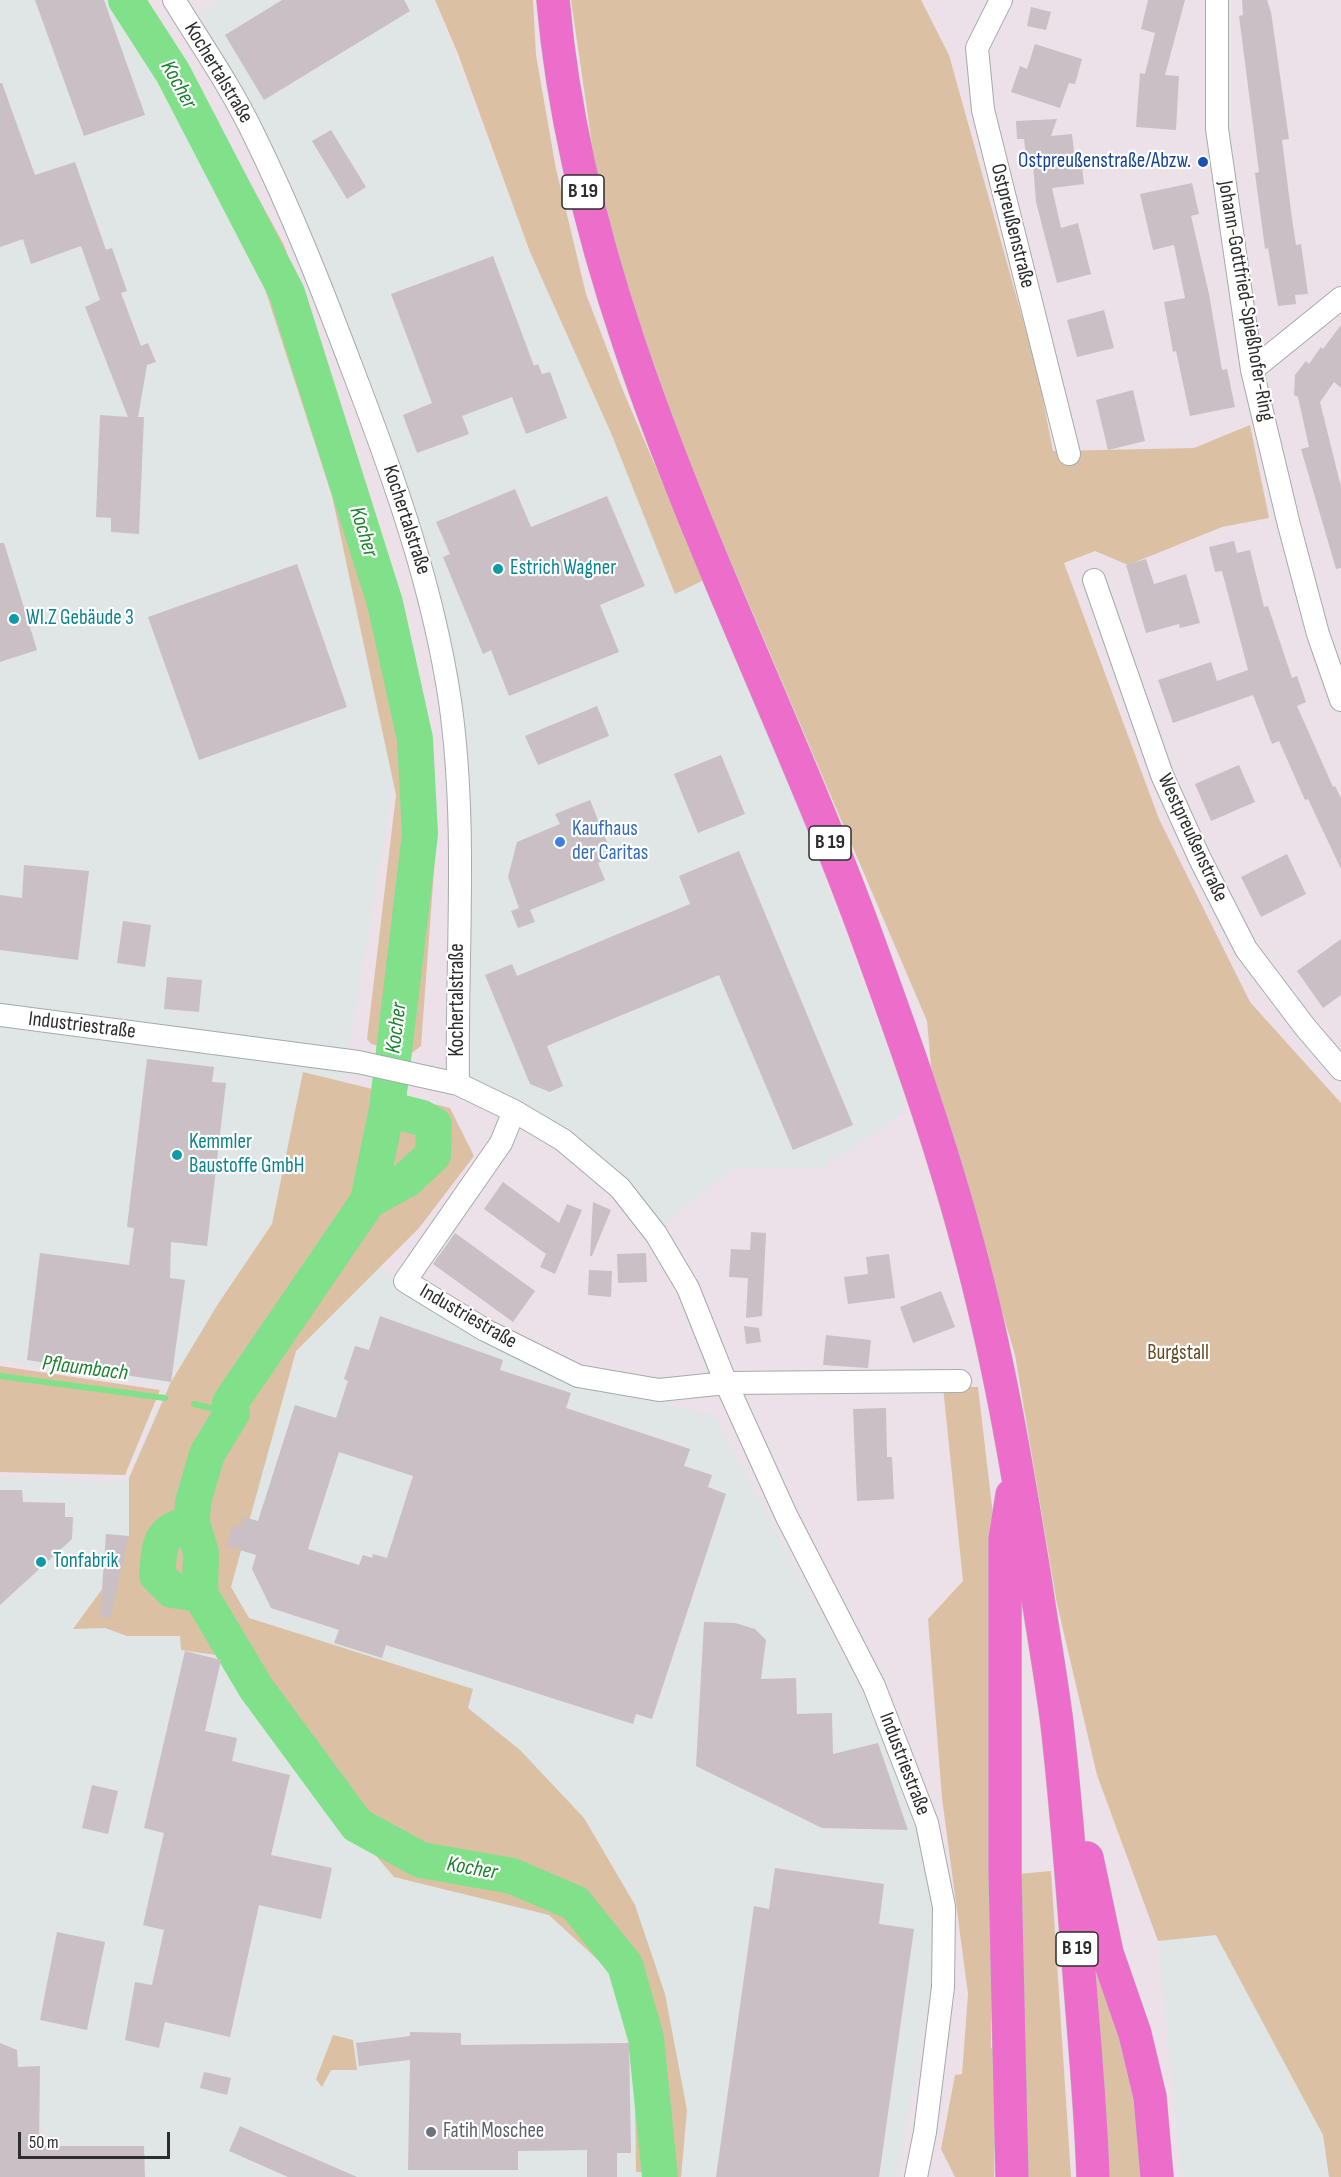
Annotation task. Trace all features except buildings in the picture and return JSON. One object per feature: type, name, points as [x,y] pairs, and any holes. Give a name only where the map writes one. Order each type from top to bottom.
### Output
[{"type":"highway","name":"B 19","points":[[553,0],[558,56],[580,180],[607,280],[633,360],[725,589],[795,754],[863,928],[924,1102],[969,1246],[1016,1467],[1057,1721],[1073,1899],[1093,2177]]},
{"type":"highway","points":[[1012,2177],[1005,1872],[1005,1539],[1016,1467]]},
{"type":"highway","points":[[1057,1721],[1107,1953],[1135,2034],[1147,2086],[1157,2156],[1157,2177]]},
{"type":"street","name":"Kochertalstraße","points":[[174,0],[252,131],[316,274],[395,480],[426,578],[450,701],[461,829],[457,998],[459,1084]]},
{"type":"street","name":"Ostpreußenstraße","points":[[1001,0],[977,48],[983,110],[1069,454]]},
{"type":"street","name":"Johann-Gottfried-Spießhofer-Ring","points":[[1217,0],[1217,129],[1252,370],[1318,634],[1341,700]]},
{"type":"street","points":[[1252,370],[1341,298]]},
{"type":"street","name":"Westpreußenstraße","points":[[1094,580],[1162,775],[1200,859],[1246,949],[1305,1027],[1341,1069]]},
{"type":"street","name":"Industriestraße","points":[[0,1015],[367,1063],[459,1084],[514,1111],[563,1140],[620,1188],[656,1234],[688,1288],[726,1383],[786,1515],[874,1686],[927,1823],[944,1907],[943,1987],[925,2132],[916,2177]]},
{"type":"street","name":"Industriestraße","points":[[514,1111],[501,1143],[405,1281],[485,1330],[578,1376],[659,1390],[726,1383],[960,1381]]},
{"type":"shaded area","points":[[0,0],[114,0],[165,93],[287,336],[349,570],[394,784],[322,1205],[379,1266],[489,1341],[576,1385],[715,1415],[869,1705],[918,1837],[936,1908],[933,1977],[898,2177],[0,2177],[0,1477],[127,1481],[167,1385],[0,1361]]},
{"type":"shaded area","points":[[219,0],[435,0],[530,252],[611,433],[675,593],[704,580],[799,809],[904,1093],[904,1113],[823,1168],[737,1167],[661,1226],[467,1078],[458,704],[429,549],[380,411],[286,171],[201,14]]},
{"type":"shaded area","points":[[1216,1934],[1323,2135],[1329,2177],[1181,2177],[1158,1941]]},
{"type":"green space","points":[[116,0],[143,0],[204,98],[284,245],[368,494],[422,694],[437,830],[421,1046],[412,1053],[371,1044],[367,1039],[396,795],[332,496],[253,252]]},
{"type":"green space","points":[[435,0],[533,0],[536,55],[556,169],[586,294],[624,393],[704,580],[675,594],[611,433],[530,252],[458,54]]},
{"type":"green space","name":"Burgstall","points":[[571,0],[921,0],[949,55],[1038,374],[1053,451],[1194,448],[1250,425],[1269,518],[1222,527],[1128,565],[1095,551],[1064,563],[1159,819],[1250,1002],[1341,1103],[1341,2177],[1329,2177],[1323,2135],[1216,1935],[1158,1941],[1097,1775],[1057,1604],[1015,1355],[932,1077],[927,1021],[658,391],[598,186]]},
{"type":"green space","points":[[303,1072],[450,1108],[474,1156],[419,1228],[296,1351],[231,1587],[249,1618],[473,1689],[468,1708],[520,1750],[584,1818],[635,1905],[665,1994],[687,2110],[681,2177],[662,2177],[664,2173],[636,2172],[634,1993],[549,1915],[394,1877],[251,1708],[223,1656],[181,1650],[180,1636],[127,1636],[105,1628],[73,1629],[103,1588],[129,1536],[129,1478],[171,1382],[218,1304],[272,1224]],"holes":[[[201,1616],[227,1617],[240,1643],[212,1640]]]},
{"type":"green space","points":[[0,1366],[160,1390],[125,1475],[0,1472]]},
{"type":"green space","points":[[943,1387],[978,1387],[993,1515],[991,2048],[995,2049],[994,2177],[955,2177],[941,2149],[955,2075],[962,2074],[968,1994],[942,1798],[928,1619],[963,1581]]},
{"type":"green space","points":[[1051,1871],[1071,2177],[1020,2177],[1018,1874]]},
{"type":"green space","points":[[1093,1964],[1105,1988],[1123,2040],[1133,2095],[1141,2177],[1107,2177]]},
{"type":"green space","points":[[333,2035],[353,2040],[357,2070],[331,2070],[322,2087],[316,2079]]},
{"type":"waterway","name":"Kocher","points":[[126,0],[173,73],[287,293],[385,603],[415,739],[420,834],[387,1109],[368,1201],[230,1403],[232,1413],[207,1454],[193,1502],[192,1523],[201,1553],[200,1594],[256,1688],[357,1825],[421,1860],[512,1876],[575,1903],[625,1965],[646,2038],[660,2177]]},
{"type":"waterway","name":"Kocher","points":[[368,1201],[406,1180],[433,1155],[434,1125],[422,1118],[387,1109]]},
{"type":"waterway","name":"Pflaumbach","points":[[0,1376],[165,1398]]},
{"type":"waterway","name":"Pflaumbach","points":[[194,1404],[232,1413]]},
{"type":"waterway","name":"Kocher","points":[[192,1523],[173,1530],[163,1540],[157,1575],[172,1590],[200,1594]]},
{"type":"place","name":"Ostpreußenstraße/Abzw.","points":[[1203,162]]},
{"type":"place","name":"Estrich Wagner","points":[[498,569]]},
{"type":"place","name":"WI.Z Gebäude 3","points":[[14,619]]},
{"type":"place","name":"Kaufhaus der Caritas","points":[[560,842]]},
{"type":"place","name":"Kemmler Baustoffe GmbH","points":[[177,1155]]},
{"type":"place","name":"Tonfabrik","points":[[41,1562]]},
{"type":"place","name":"Fatih Moschee","points":[[431,2132]]}]
